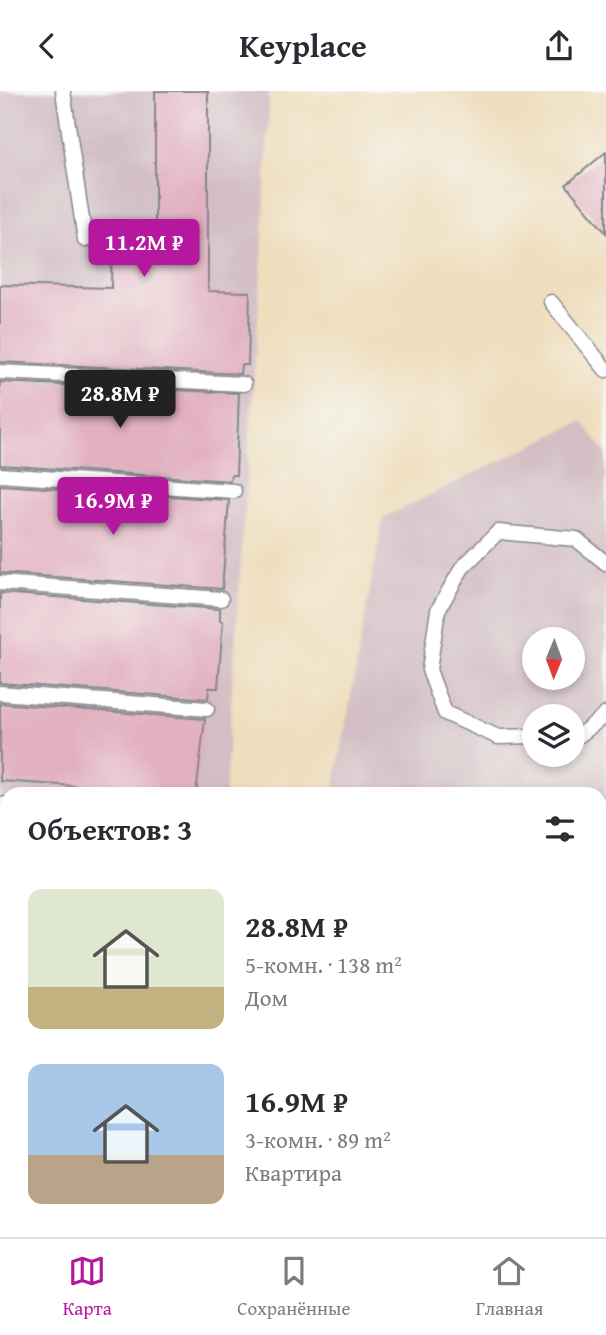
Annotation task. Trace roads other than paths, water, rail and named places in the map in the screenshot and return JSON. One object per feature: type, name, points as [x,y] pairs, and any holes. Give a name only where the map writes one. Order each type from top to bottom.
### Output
[{"type":"lane","points":[[63,91],[85,240]]},
{"type":"lane","points":[[551,302],[606,370]]},
{"type":"lane","points":[[0,372],[244,384]]},
{"type":"lane","points":[[0,474],[234,491]]},
{"type":"lane","points":[[522,736],[498,737],[444,713],[429,670],[438,610],[462,568],[498,532],[576,538],[606,563]]},
{"type":"lane","points":[[0,583],[221,599]]},
{"type":"lane","points":[[0,693],[206,709]]},
{"type":"lane","points":[[585,730],[606,714]]}]
